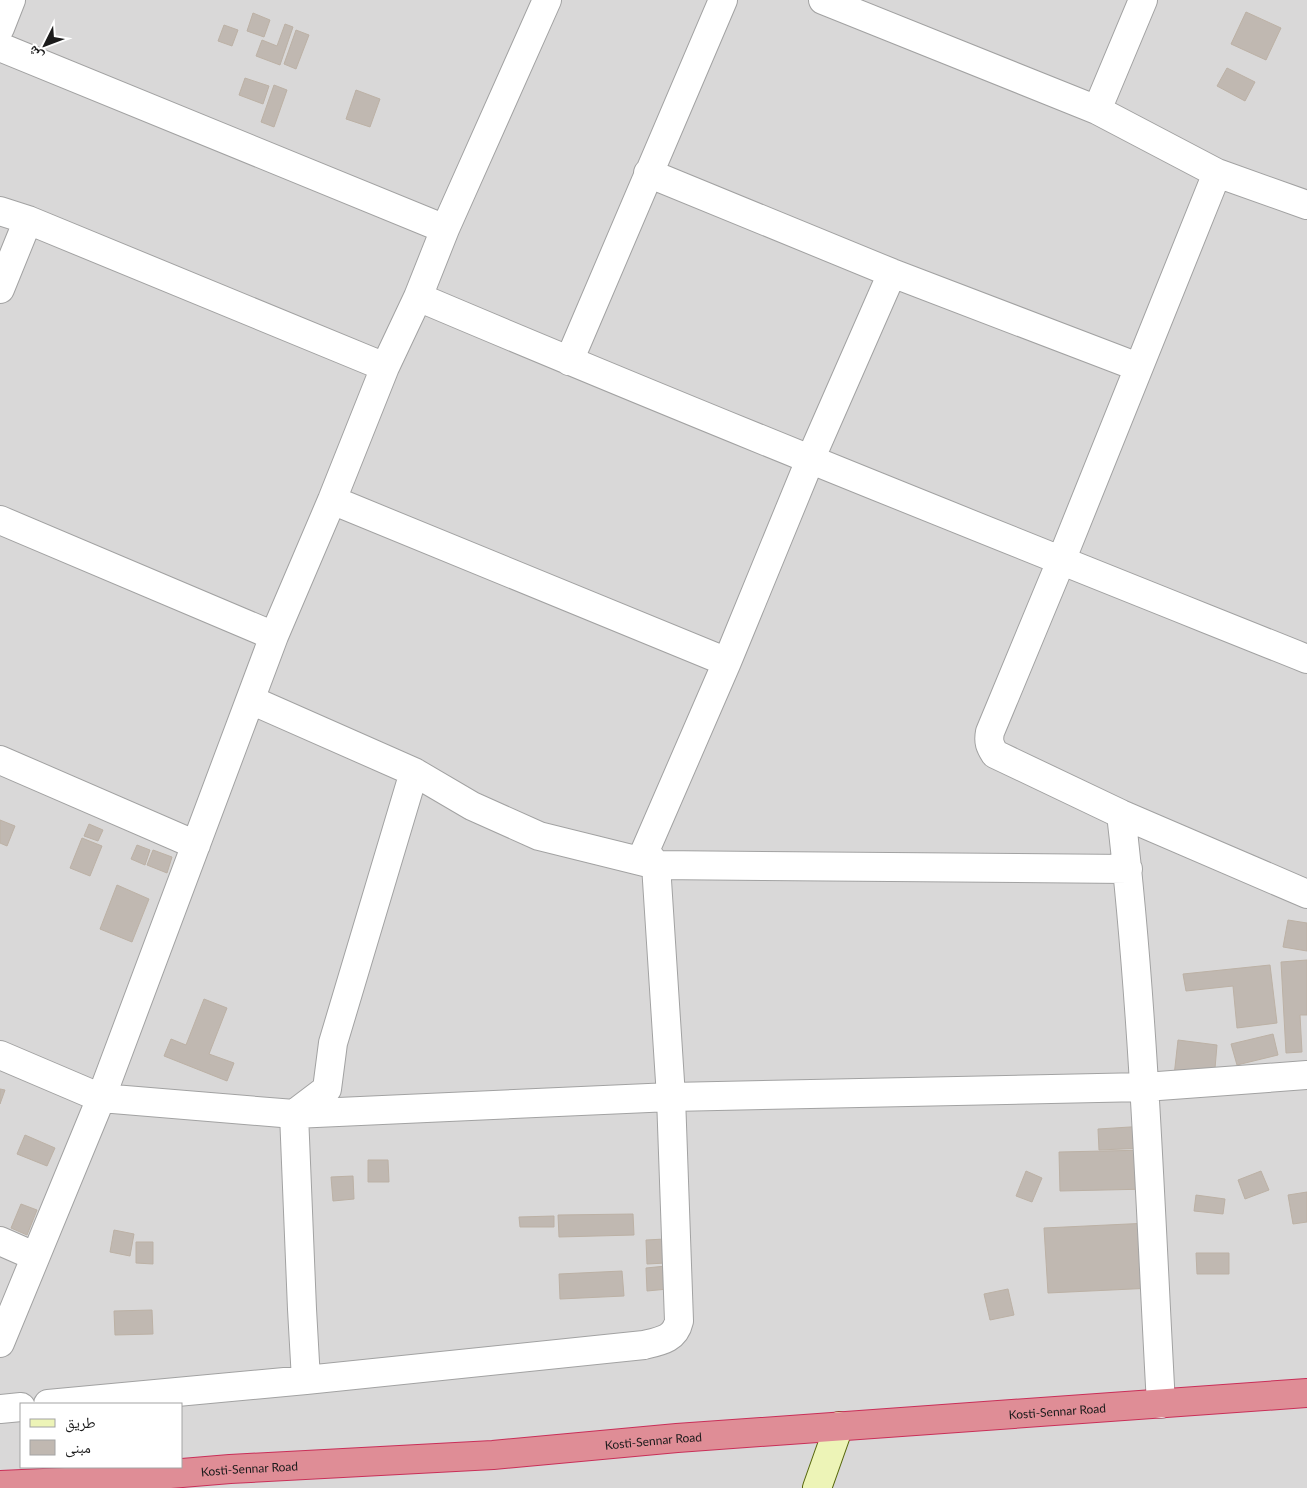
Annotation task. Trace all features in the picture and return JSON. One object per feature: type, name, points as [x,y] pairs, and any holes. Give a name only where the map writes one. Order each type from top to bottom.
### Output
[{"type":"highway","name":"Kosti-Sennar Road","points":[[0,1486],[230,1469],[493,1455],[677,1438],[1307,1393]]},
{"type":"street","points":[[0,28],[11,0]]},
{"type":"street","points":[[569,361],[723,0]]},
{"type":"street","points":[[823,0],[1097,110],[1217,173],[1307,205]]},
{"type":"street","points":[[1097,110],[1143,0]]},
{"type":"street","points":[[0,1343],[34,1256],[101,1098],[274,636],[332,500],[385,367],[418,297],[539,2]]},
{"type":"street","points":[[0,47],[445,229]]},
{"type":"street","points":[[648,173],[892,273],[1138,367]]},
{"type":"street","points":[[1217,173],[988,739],[989,746],[995,754],[1121,814],[1307,894]]},
{"type":"street","points":[[0,212],[28,220],[385,367]]},
{"type":"street","points":[[0,289],[28,220]]},
{"type":"street","points":[[59,1403],[644,1345],[673,1336],[678,1329],[680,1321],[671,1097],[656,865],[645,851],[810,460],[892,273]]},
{"type":"street","points":[[418,297],[810,460],[1307,659]]},
{"type":"street","points":[[332,500],[726,662]]},
{"type":"street","points":[[0,520],[274,636]]},
{"type":"street","points":[[251,700],[414,772],[472,806],[539,836],[656,865],[1128,868]]},
{"type":"street","points":[[0,760],[196,845]]},
{"type":"street","points":[[294,1114],[327,1089],[333,1043],[414,772]]},
{"type":"street","points":[[1121,814],[1128,868],[1145,1087],[1161,1404]]},
{"type":"street","points":[[0,1055],[101,1098],[294,1114],[671,1097],[1145,1087],[1307,1075]]},
{"type":"street","points":[[294,1114],[306,1380]]},
{"type":"street","points":[[0,1241],[34,1256]]},
{"type":"street","points":[[0,1409],[20,1407]]},
{"type":"street","points":[[817,1488],[839,1426]]},
{"type":"shaded area","points":[[0,0],[1307,0],[1307,1488],[0,1488]]},
{"type":"building","points":[[1246,12],[1281,28],[1266,60],[1231,44]]},
{"type":"building","points":[[253,13],[270,20],[264,37],[247,31]]},
{"type":"building","points":[[285,24],[293,27],[280,65],[256,56],[262,40],[277,46]]},
{"type":"building","points":[[224,25],[238,30],[232,46],[218,41]]},
{"type":"building","points":[[296,30],[309,35],[296,69],[284,64]]},
{"type":"building","points":[[1227,68],[1255,82],[1245,101],[1217,86]]},
{"type":"building","points":[[245,78],[269,86],[263,104],[239,95]]},
{"type":"building","points":[[274,85],[287,90],[274,127],[261,122]]},
{"type":"building","points":[[356,90],[380,99],[370,127],[346,119]]},
{"type":"building","points":[[0,820],[15,826],[7,846],[0,843]]},
{"type":"building","points":[[89,824],[103,830],[98,841],[84,836]]},
{"type":"building","points":[[82,838],[102,846],[90,876],[70,868]]},
{"type":"building","points":[[137,845],[150,850],[145,865],[131,859]]},
{"type":"building","points":[[153,850],[172,857],[167,873],[147,865]]},
{"type":"building","points":[[117,885],[149,899],[132,942],[100,929]]},
{"type":"building","points":[[1288,920],[1307,923],[1307,951],[1283,947]]},
{"type":"building","points":[[1307,960],[1307,1015],[1300,1015],[1302,1052],[1286,1053],[1281,962]]},
{"type":"building","points":[[1270,965],[1277,1023],[1237,1028],[1233,986],[1186,991],[1183,974]]},
{"type":"building","points":[[204,999],[227,1008],[209,1054],[234,1063],[227,1081],[164,1056],[171,1039],[186,1045]]},
{"type":"building","points":[[1273,1034],[1278,1055],[1237,1065],[1231,1044]]},
{"type":"building","points":[[1178,1040],[1217,1045],[1214,1080],[1174,1076]]},
{"type":"building","points":[[0,1089],[5,1090],[0,1104]]},
{"type":"building","points":[[1146,1126],[1147,1148],[1099,1150],[1098,1129]]},
{"type":"building","points":[[25,1135],[55,1148],[47,1166],[17,1154]]},
{"type":"building","points":[[1148,1150],[1149,1189],[1060,1191],[1059,1152]]},
{"type":"building","points":[[368,1160],[388,1160],[389,1182],[368,1182]]},
{"type":"building","points":[[1026,1171],[1042,1178],[1032,1202],[1016,1196]]},
{"type":"building","points":[[1261,1171],[1269,1190],[1245,1199],[1238,1180]]},
{"type":"building","points":[[353,1176],[354,1199],[333,1201],[331,1177]]},
{"type":"building","points":[[1307,1192],[1307,1222],[1293,1224],[1288,1195]]},
{"type":"building","points":[[1196,1195],[1225,1199],[1223,1214],[1194,1211]]},
{"type":"building","points":[[21,1204],[37,1210],[27,1235],[11,1228]]},
{"type":"building","points":[[633,1214],[634,1235],[559,1237],[558,1215]]},
{"type":"building","points":[[554,1216],[554,1227],[520,1227],[519,1217]]},
{"type":"building","points":[[1149,1223],[1153,1288],[1048,1293],[1044,1228]]},
{"type":"building","points":[[114,1230],[134,1234],[130,1256],[110,1252]]},
{"type":"building","points":[[665,1239],[666,1263],[647,1264],[646,1240]]},
{"type":"building","points":[[136,1242],[153,1242],[153,1264],[136,1263]]},
{"type":"building","points":[[1196,1253],[1229,1253],[1229,1274],[1197,1274]]},
{"type":"building","points":[[666,1266],[668,1289],[647,1291],[646,1268]]},
{"type":"building","points":[[622,1271],[624,1296],[560,1299],[559,1274]]},
{"type":"building","points":[[1008,1289],[1014,1315],[990,1320],[984,1294]]},
{"type":"building","points":[[152,1310],[153,1334],[115,1335],[114,1311]]}]
